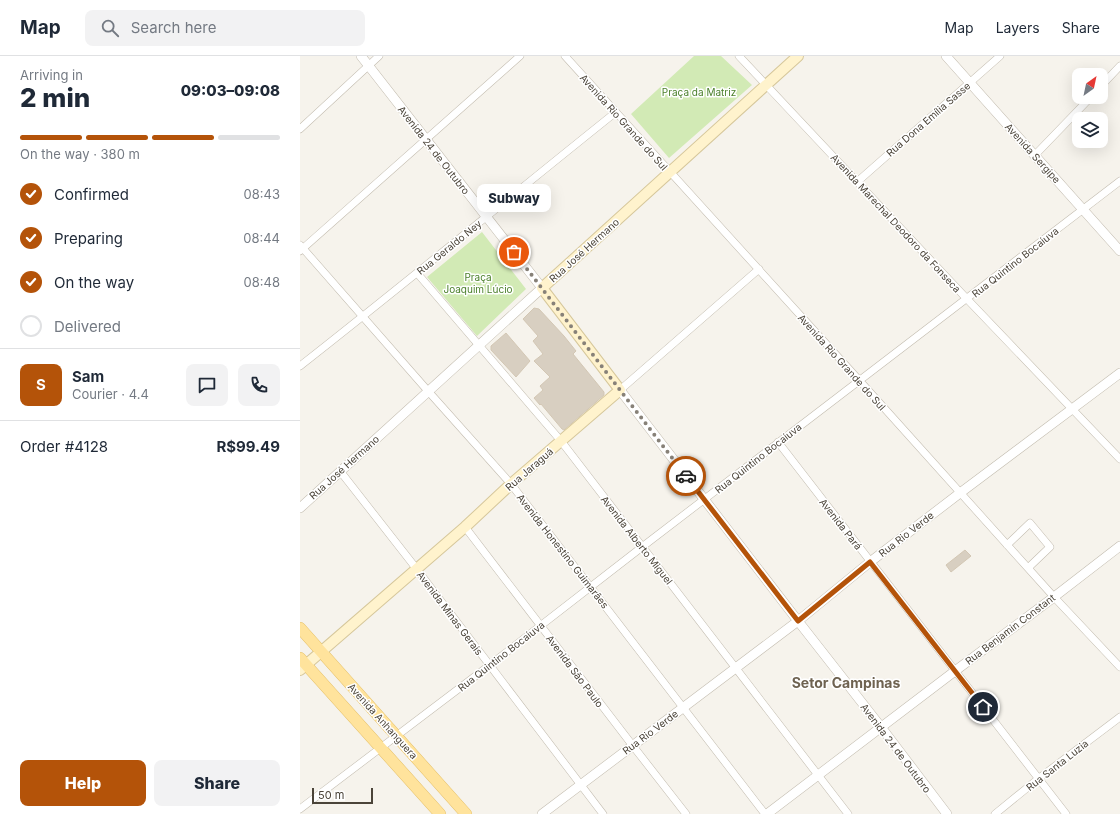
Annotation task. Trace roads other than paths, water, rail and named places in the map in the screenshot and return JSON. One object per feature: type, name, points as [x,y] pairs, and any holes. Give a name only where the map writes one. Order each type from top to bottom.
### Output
[{"type":"main road","name":"Rua José Hermano","points":[[542,288],[798,56]]},
{"type":"main road","name":"Avenida 24 de Outubro","points":[[542,288],[620,390]]},
{"type":"main road","name":"Rua Jaraguá","points":[[302,664],[321,652],[620,390]]},
{"type":"main road","name":"Avenida Anhanguera","points":[[300,628],[466,814]]},
{"type":"main road","name":"Avenida Anhanguera","points":[[302,664],[440,814]]},
{"type":"street","name":"Avenida 24 de Outubro","points":[[361,56],[542,288]]},
{"type":"street","points":[[300,129],[378,56]]},
{"type":"street","points":[[301,248],[520,56]]},
{"type":"street","name":"Avenida Rio Grande do Sul","points":[[565,56],[1054,597],[1120,667]]},
{"type":"street","name":"Avenida Marechal Deodoro da Fonseca","points":[[739,56],[966,299],[1120,459]]},
{"type":"street","name":"Avenida Sergipe","points":[[946,56],[1120,251]]},
{"type":"street","name":"Rua Dona Emília Sasse","points":[[857,182],[1000,56]]},
{"type":"street","points":[[1108,79],[1120,66]]},
{"type":"street","points":[[1035,156],[1084,104]]},
{"type":"street","name":"Rua Geraldo Ney","points":[[300,366],[363,317],[616,112]]},
{"type":"street","name":"Rua Quintino Bocaiuva","points":[[300,809],[541,626],[778,442],[1120,181]]},
{"type":"street","name":"Avenida Honestino Guimarães","points":[[301,248],[511,484],[766,814]]},
{"type":"street","name":"Rua Jaraguá","points":[[620,390],[759,270]]},
{"type":"street","name":"Avenida Alberto Miguel","points":[[417,273],[561,441],[848,814]]},
{"type":"street","name":"Rua José Hermano","points":[[300,508],[542,288]]},
{"type":"street","name":"Rua Rio Verde","points":[[542,814],[798,621],[870,562],[1120,373]]},
{"type":"street","name":"Avenida 24 de Outubro","points":[[620,390],[947,814]]},
{"type":"street","name":"Avenida Pará","points":[[778,442],[1066,814]]},
{"type":"street","name":"Avenida Minas Gerais","points":[[340,471],[416,568],[603,814]]},
{"type":"street","points":[[1007,544],[1030,523],[1050,547],[1028,568]]},
{"type":"street","name":"Avenida São Paulo","points":[[465,527],[686,814]]},
{"type":"street","name":"Rua Benjamin Constant","points":[[766,814],[1120,546]]},
{"type":"street","name":"Rua Santa Luzia","points":[[995,814],[1038,779],[1120,717]]},
{"type":"street","points":[[300,809],[304,814]]},
{"type":"place","name":"Subway","points":[[514,252]]},
{"type":"district","name":"Setor Campinas","points":[[846,682]]},
{"type":"park label","name":"Praça da Matriz","points":[[699,92]]},
{"type":"park label","name":"Praça Joaquim Lúcio","points":[[478,282]]}]
